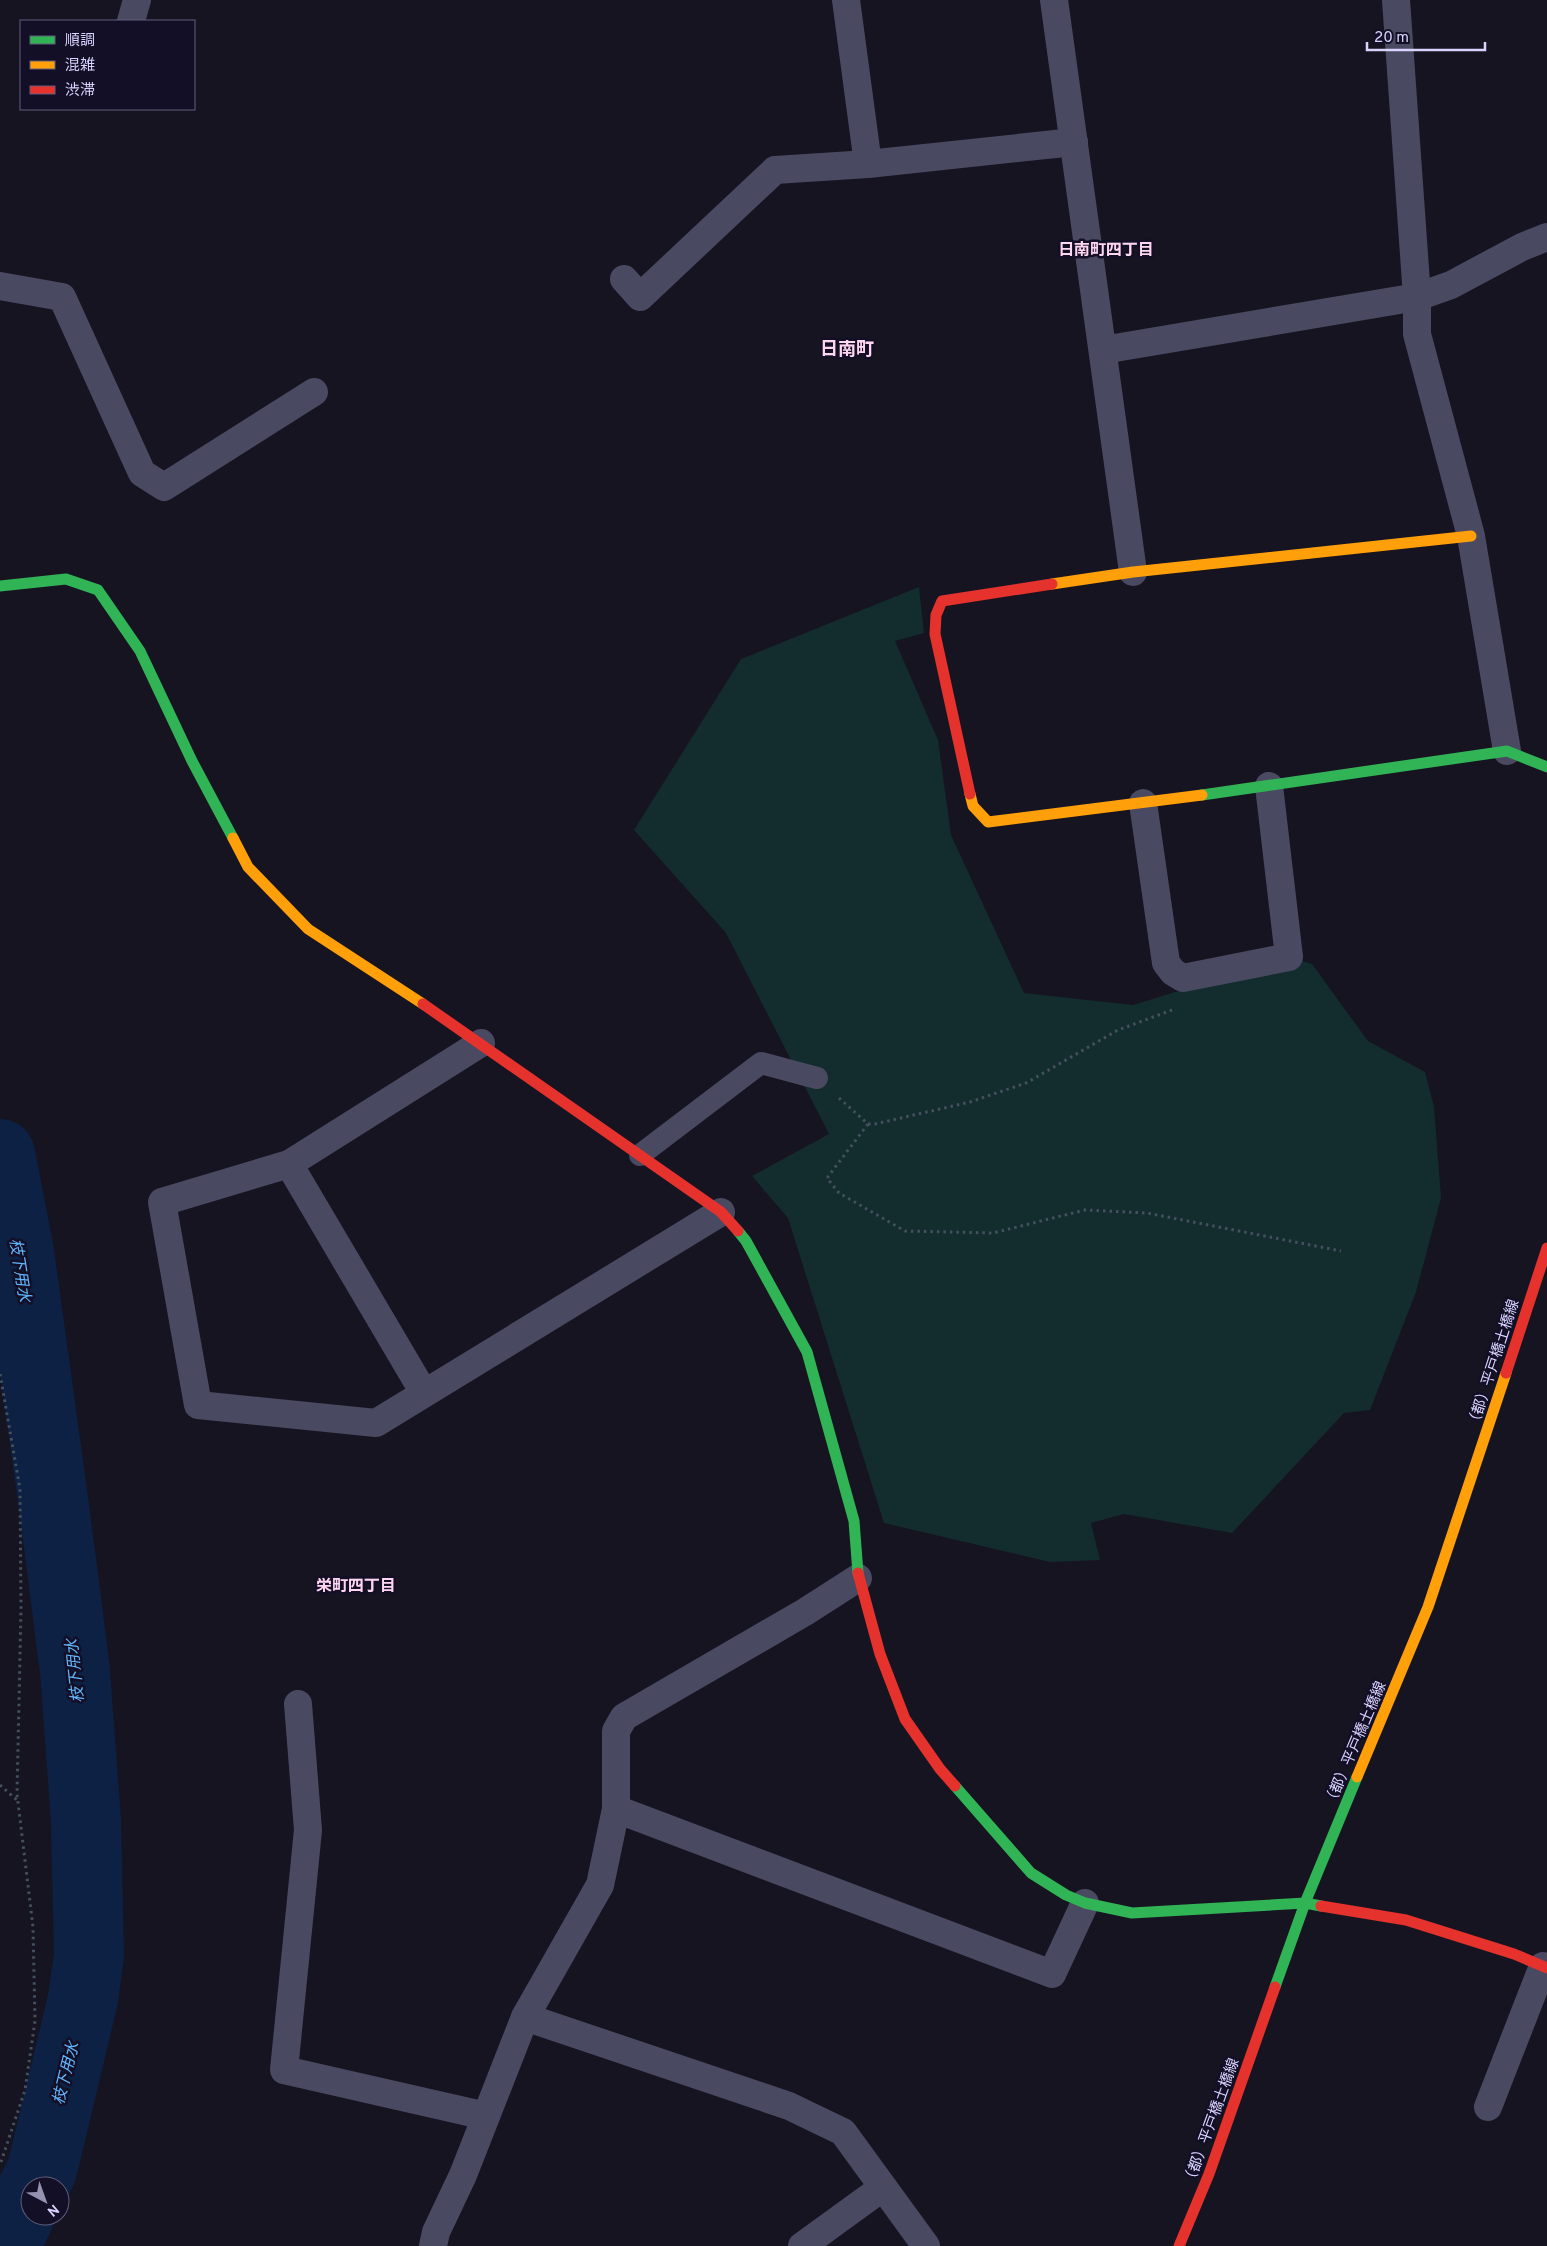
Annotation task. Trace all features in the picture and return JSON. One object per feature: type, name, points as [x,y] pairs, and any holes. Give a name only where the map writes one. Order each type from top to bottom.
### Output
[{"type":"street","points":[[131,20],[137,0]]},
{"type":"street","points":[[846,0],[868,164]]},
{"type":"street","points":[[1054,0],[1133,572]]},
{"type":"street","points":[[1396,0],[1417,297],[1417,334],[1471,536],[1507,751]]},
{"type":"street","points":[[624,279],[640,298],[775,170],[868,164],[1074,142]]},
{"type":"street","points":[[1103,350],[1417,297],[1459,281],[1522,247],[1547,237]]},
{"type":"street","points":[[0,286],[62,297],[142,473],[164,487],[314,392]]},
{"type":"street","points":[[1471,536],[1133,572],[942,601],[936,614],[935,634],[973,806],[988,822],[1269,786],[1507,751],[1547,767]]},
{"type":"street","points":[[0,586],[66,579],[98,590],[140,652],[192,761],[248,867],[308,930],[379,974],[481,1043],[721,1212],[746,1241],[808,1352],[854,1521],[858,1578],[880,1654],[905,1719],[940,1770],[1031,1873],[1066,1895],[1085,1903],[1132,1913],[1305,1903],[1406,1920],[1514,1954],[1545,1967],[1488,2108]]},
{"type":"street","points":[[1143,803],[1166,963],[1173,972],[1183,978],[1289,957],[1269,786]]},
{"type":"street","points":[[481,1043],[289,1164],[162,1202],[198,1405],[376,1423],[721,1212]]},
{"type":"street","points":[[289,1164],[424,1393]]},
{"type":"street","name":"（都）平戸橋土橋線","points":[[1179,2246],[1210,2174],[1305,1903],[1428,1607],[1547,1248]]},
{"type":"street","points":[[433,2246],[436,2232],[463,2175],[526,2017],[600,1885],[616,1809],[616,1731],[624,1717],[805,1612],[858,1578]]},
{"type":"street","points":[[298,1704],[308,1830],[284,2070],[486,2116]]},
{"type":"street","points":[[616,1809],[1052,1974],[1085,1903]]},
{"type":"street","points":[[526,2017],[789,2106],[843,2132],[926,2246]]},
{"type":"street","points":[[802,2246],[882,2188]]},
{"type":"lane","points":[[640,1155],[761,1063],[817,1078]]},
{"type":"path","points":[[817,1078],[868,1124],[875,1124],[970,1102],[1026,1082],[1118,1030],[1181,1007]]},
{"type":"path","points":[[868,1124],[827,1178],[839,1192],[905,1231],[993,1233],[1085,1210],[1147,1213],[1340,1251]]},
{"type":"path","points":[[0,1374],[20,1488],[21,1609],[18,1801],[34,1927],[35,2021],[25,2090],[0,2165]]},
{"type":"path","points":[[0,1785],[18,1801]]},
{"type":"green space","points":[[919,587],[924,633],[895,641],[938,740],[951,835],[1024,993],[1133,1005],[1289,957],[1312,964],[1368,1041],[1425,1072],[1434,1107],[1441,1198],[1416,1292],[1370,1410],[1344,1413],[1232,1533],[1124,1514],[1091,1523],[1100,1560],[1050,1562],[884,1523],[788,1218],[752,1176],[829,1134],[726,933],[634,830],[741,659]]},
{"type":"waterway","name":"枝下用水","points":[[0,1154],[19,1252],[55,1514],[75,1671],[86,1821],[89,1955],[83,1999],[39,2176]]},
{"type":"waterway","name":"枝下用水","points":[[5,2246],[20,2214]]},
{"type":"traffic: fast","points":[[0,586],[66,579],[98,590],[140,651],[192,761],[233,838]]},
{"type":"traffic: fast","points":[[1202,795],[1507,751],[1547,767]]},
{"type":"traffic: fast","points":[[738,1231],[746,1241],[807,1352],[854,1521],[858,1573]]},
{"type":"traffic: fast","points":[[1275,1987],[1305,1903],[1357,1777]]},
{"type":"traffic: fast","points":[[955,1786],[1031,1873],[1066,1895],[1085,1903],[1132,1913],[1305,1903],[1321,1906]]},
{"type":"traffic: slow","points":[[1052,584],[1133,572],[1471,536]]},
{"type":"traffic: slow","points":[[970,794],[973,806],[988,822],[1202,795]]},
{"type":"traffic: slow","points":[[233,838],[248,867],[308,929],[423,1004]]},
{"type":"traffic: slow","points":[[1357,1777],[1428,1607],[1506,1373]]},
{"type":"traffic: jam","points":[[970,794],[935,634],[936,615],[942,601],[1052,584]]},
{"type":"traffic: jam","points":[[423,1004],[721,1212],[738,1231]]},
{"type":"traffic: jam","points":[[1506,1373],[1547,1248]]},
{"type":"traffic: jam","points":[[858,1573],[880,1654],[905,1719],[940,1769],[955,1786]]},
{"type":"traffic: jam","points":[[1321,1906],[1406,1920],[1514,1954],[1547,1968]]},
{"type":"traffic: jam","points":[[1179,2246],[1209,2174],[1275,1987]]},
{"type":"district","name":"日南町四丁目","points":[[1106,249]]},
{"type":"district","name":"日南町","points":[[847,349]]},
{"type":"district","name":"栄町四丁目","points":[[356,1585]]}]
